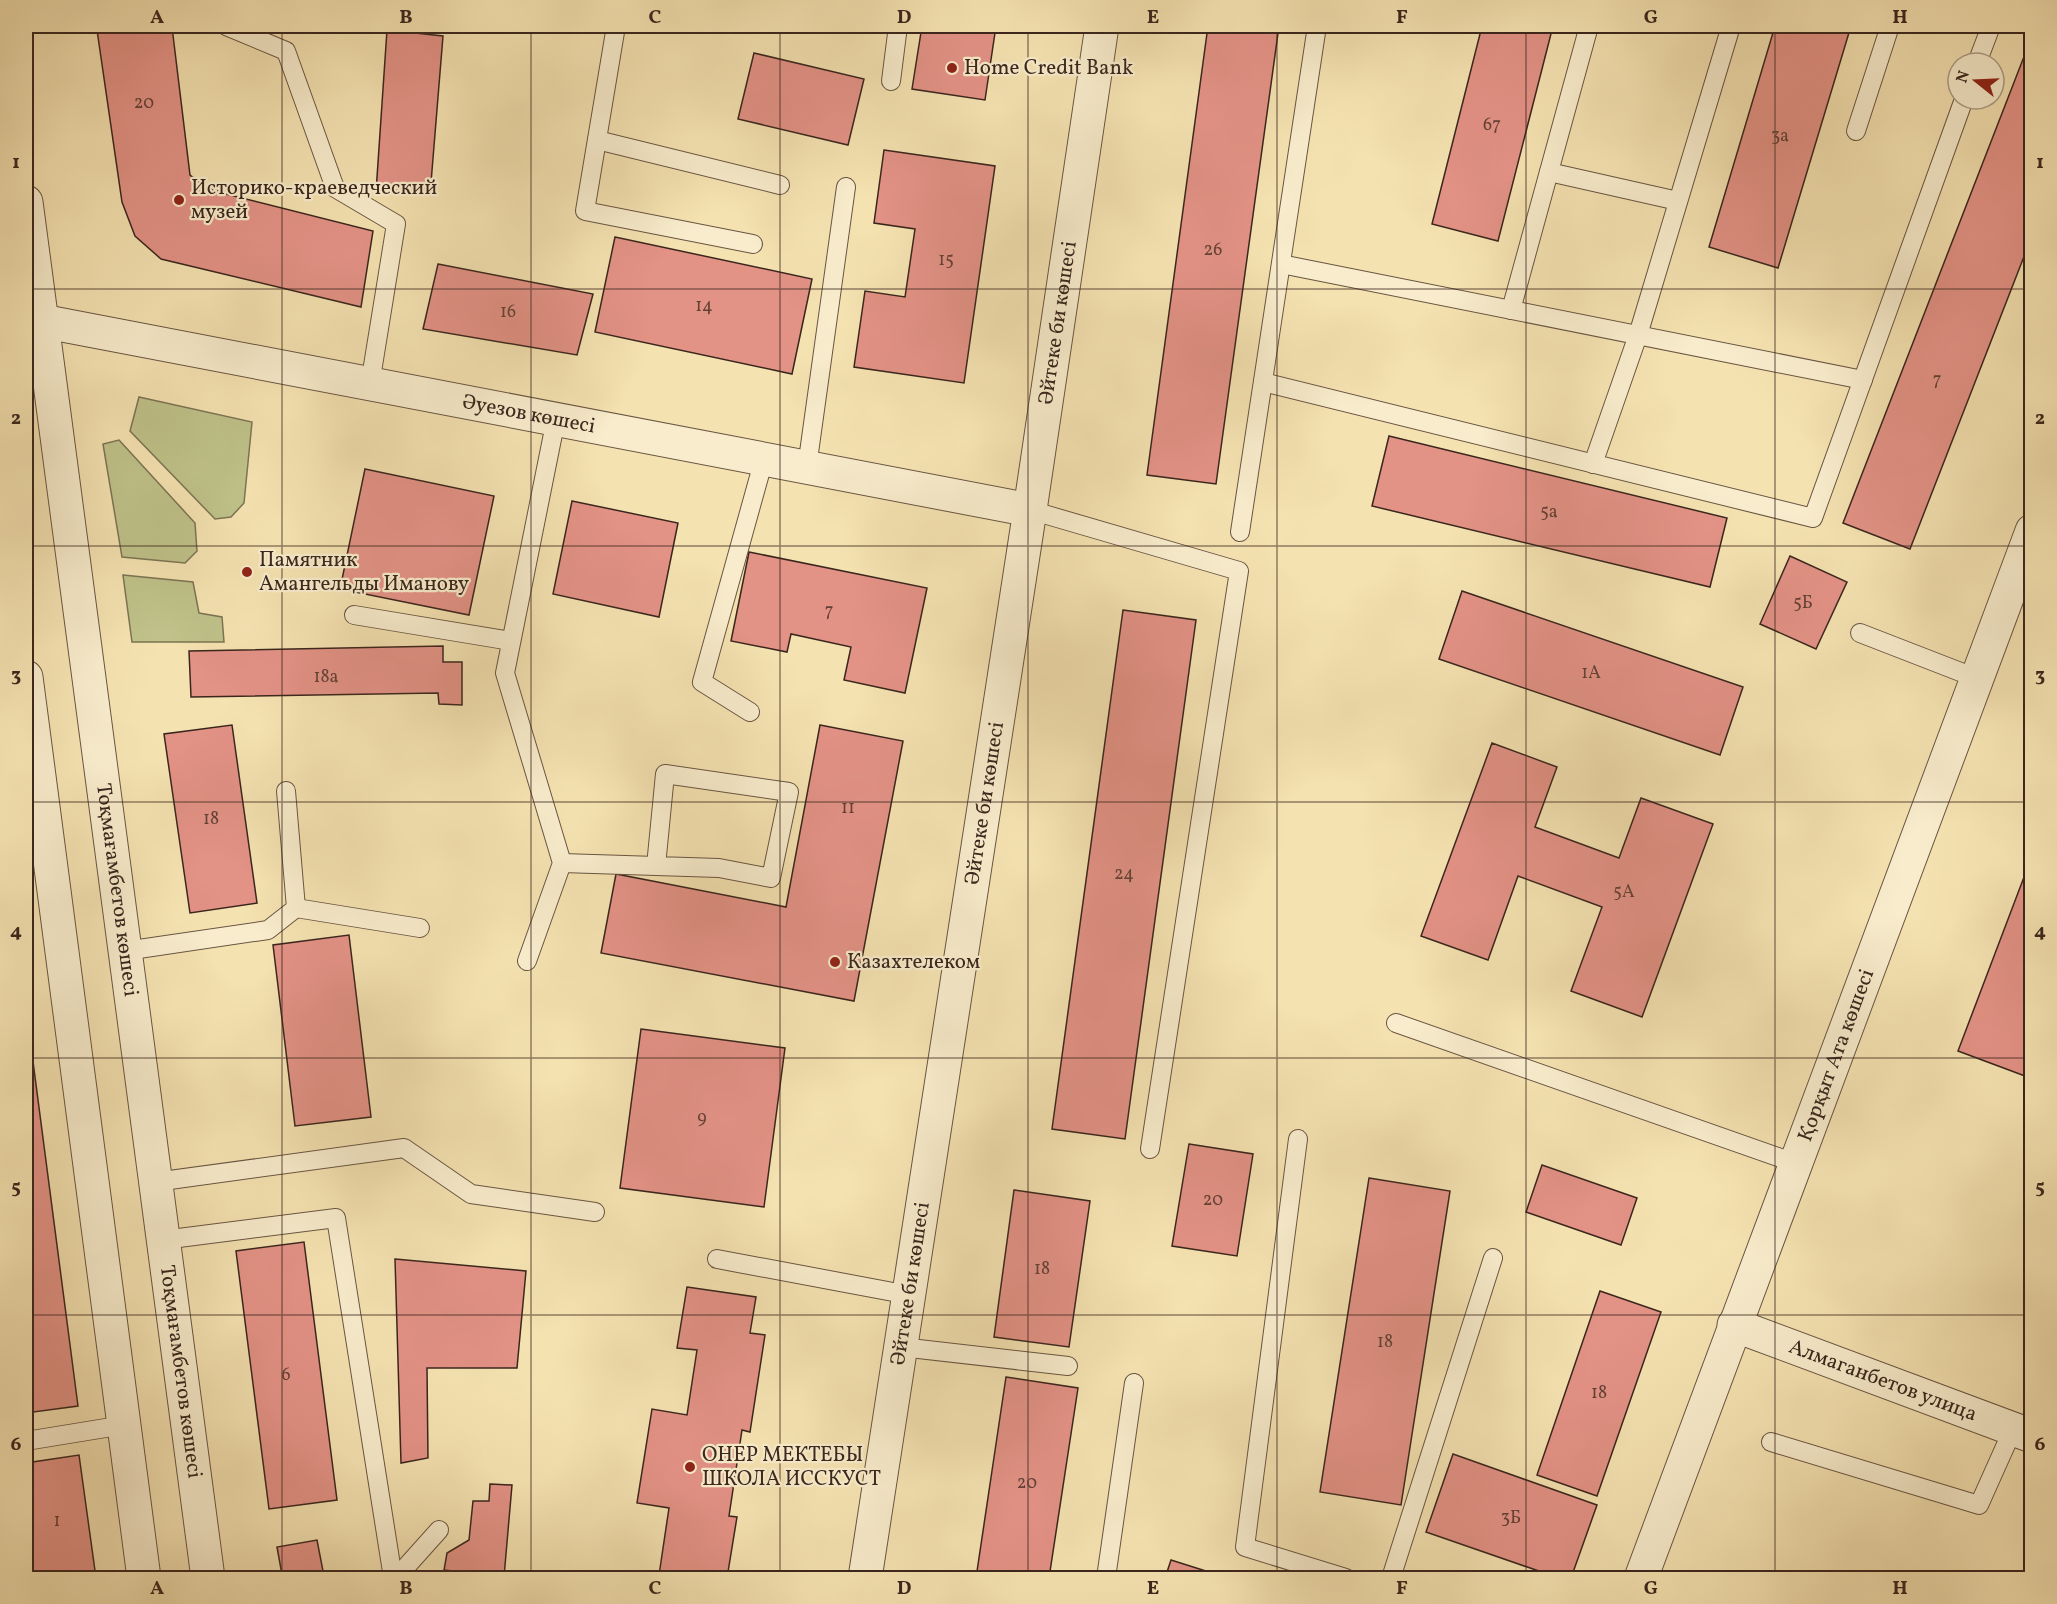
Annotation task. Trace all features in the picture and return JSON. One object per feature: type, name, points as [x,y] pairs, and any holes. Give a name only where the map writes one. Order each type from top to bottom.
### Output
[{"type":"street","name":"Әйтеке би көшесі","points":[[865,1578],[1030,510],[1102,26]]},
{"type":"street","name":"Тоқмағамбетов көшесі","points":[[26,202],[33,319],[124,951],[208,1578]]},
{"type":"street","name":"Әуезов көшесі","points":[[33,319],[1030,510]]},
{"type":"street","name":"Қорқыт Ата көшесі","points":[[1641,1578],[2031,531]]},
{"type":"street","points":[[26,677],[34,813],[124,1425],[144,1578]]},
{"type":"street","name":"Алмаганбетов улица","points":[[1734,1325],[2022,1433]]},
{"type":"lane","points":[[226,26],[286,51],[335,188],[396,224],[370,384]]},
{"type":"lane","points":[[616,26],[585,211],[753,244]]},
{"type":"lane","points":[[891,81],[898,26]]},
{"type":"lane","points":[[1240,532],[1317,26]]},
{"type":"lane","points":[[1511,310],[1588,26]]},
{"type":"lane","points":[[1593,464],[1638,335],[1731,26]]},
{"type":"lane","points":[[1856,131],[1890,26]]},
{"type":"lane","points":[[1982,51],[1991,26]]},
{"type":"lane","points":[[1263,382],[1813,518],[1960,111]]},
{"type":"lane","points":[[597,140],[780,185]]},
{"type":"lane","points":[[1549,172],[1678,201]]},
{"type":"lane","points":[[807,467],[846,187]]},
{"type":"lane","points":[[1281,264],[1863,380]]},
{"type":"lane","points":[[527,961],[562,863],[505,674],[556,419]]},
{"type":"lane","points":[[750,712],[702,682],[765,459]]},
{"type":"lane","points":[[1030,510],[1239,571],[1150,1149]]},
{"type":"lane","points":[[354,615],[512,641]]},
{"type":"lane","points":[[1860,633],[1976,678]]},
{"type":"lane","points":[[562,863],[656,866],[719,868],[771,878],[789,792],[665,774],[656,866]]},
{"type":"lane","points":[[286,791],[296,908]]},
{"type":"lane","points":[[124,951],[268,930],[296,908],[420,928]]},
{"type":"lane","points":[[1396,1023],[1795,1163]]},
{"type":"lane","points":[[1298,1139],[1245,1547],[1346,1578]]},
{"type":"lane","points":[[155,1182],[404,1148],[471,1194],[595,1212]]},
{"type":"lane","points":[[163,1240],[336,1218],[395,1578]]},
{"type":"lane","points":[[1391,1578],[1493,1258]]},
{"type":"lane","points":[[717,1260],[909,1295]]},
{"type":"lane","points":[[901,1347],[1068,1366]]},
{"type":"lane","points":[[1106,1578],[1134,1383]]},
{"type":"lane","points":[[26,1442],[124,1425]]},
{"type":"lane","points":[[1771,1442],[1979,1505],[2022,1433]]},
{"type":"lane","points":[[395,1578],[439,1530]]},
{"type":"green space","points":[[139,397],[252,422],[244,503],[231,517],[215,519],[130,431]]},
{"type":"green space","points":[[119,440],[195,523],[197,551],[185,563],[122,557],[103,444]]},
{"type":"green space","points":[[123,575],[193,582],[199,613],[222,617],[224,642],[132,642]]},
{"type":"building","points":[[922,26],[996,26],[985,100],[912,89]]},
{"type":"building","points":[[1208,26],[1279,26],[1216,484],[1147,475]]},
{"type":"building","points":[[1482,26],[1553,26],[1498,241],[1432,224]]},
{"type":"building","points":[[1775,26],[1851,26],[1778,268],[1709,247]]},
{"type":"building","points":[[172,27],[190,175],[206,187],[226,194],[373,231],[361,307],[161,259],[135,236],[122,202],[97,30]]},
{"type":"building","points":[[387,30],[443,36],[430,195],[376,192]]},
{"type":"building","points":[[2032,36],[2032,236],[1910,549],[1843,523],[2003,111],[2006,111],[2006,103]]},
{"type":"building","points":[[754,53],[864,79],[848,145],[738,119]]},
{"type":"building","points":[[884,150],[995,166],[964,383],[854,367],[865,291],[905,297],[915,229],[874,223]]},
{"type":"building","points":[[615,237],[812,279],[792,374],[595,332]]},
{"type":"building","points":[[438,264],[593,294],[577,355],[423,329]]},
{"type":"building","points":[[1389,436],[1727,518],[1710,587],[1372,506]]},
{"type":"building","points":[[365,469],[494,496],[469,615],[340,589]]},
{"type":"building","points":[[572,501],[678,523],[659,617],[553,594]]},
{"type":"building","points":[[749,552],[927,588],[905,693],[844,680],[851,647],[791,634],[787,652],[731,641]]},
{"type":"building","points":[[1790,556],[1847,582],[1816,649],[1760,624]]},
{"type":"building","points":[[1462,591],[1743,687],[1720,755],[1439,659]]},
{"type":"building","points":[[1123,610],[1196,620],[1125,1139],[1052,1129]]},
{"type":"building","points":[[443,646],[443,662],[462,662],[462,705],[439,704],[438,693],[191,697],[189,651]]},
{"type":"building","points":[[232,725],[257,903],[190,913],[164,734]]},
{"type":"building","points":[[820,725],[903,741],[854,1001],[601,953],[616,874],[786,907]]},
{"type":"building","points":[[1492,743],[1557,767],[1535,827],[1619,858],[1641,798],[1713,824],[1642,1017],[1571,991],[1602,907],[1518,876],[1488,960],[1421,936]]},
{"type":"building","points":[[2032,856],[2032,1059],[2025,1076],[1958,1051]]},
{"type":"building","points":[[349,935],[371,1117],[295,1126],[273,945]]},
{"type":"building","points":[[26,1008],[78,1406],[26,1413]]},
{"type":"building","points":[[641,1029],[785,1048],[764,1207],[620,1188]]},
{"type":"building","points":[[1189,1144],[1253,1154],[1237,1256],[1172,1246]]},
{"type":"building","points":[[1542,1165],[1637,1198],[1621,1245],[1526,1212]]},
{"type":"building","points":[[1369,1178],[1450,1191],[1401,1505],[1320,1492]]},
{"type":"building","points":[[1014,1190],[1090,1201],[1069,1347],[994,1337]]},
{"type":"building","points":[[304,1242],[337,1500],[269,1509],[236,1251]]},
{"type":"building","points":[[395,1259],[526,1271],[517,1368],[427,1368],[428,1458],[401,1463]]},
{"type":"building","name":"ОНЕР МЕКТЕБЫ ШКОЛА ИССКУСТ","points":[[687,1287],[756,1297],[750,1333],[765,1335],[750,1432],[742,1430],[729,1516],[737,1517],[727,1578],[634,1578],[635,1571],[659,1575],[669,1508],[637,1503],[652,1409],[687,1415],[697,1350],[677,1348]]},
{"type":"building","points":[[1600,1291],[1661,1312],[1597,1496],[1537,1475]]},
{"type":"building","points":[[1006,1377],[1078,1388],[1049,1578],[976,1578]]},
{"type":"building","points":[[1453,1454],[1597,1505],[1571,1578],[1559,1578],[1426,1532]]},
{"type":"building","points":[[79,1455],[96,1578],[26,1578],[26,1463]]},
{"type":"building","points":[[490,1484],[512,1485],[504,1577],[444,1570],[447,1553],[469,1540],[473,1501],[489,1501]]},
{"type":"building","points":[[317,1540],[323,1571],[282,1575],[277,1547]]},
{"type":"building","points":[[1171,1560],[1228,1578],[1165,1578]]},
{"type":"place","name":"Home Credit Bank","points":[[952,68]]},
{"type":"place","name":"Историко-краеведческий музей","points":[[179,200]]},
{"type":"place","name":"Памятник Амангельды Иманову","points":[[247,572]]},
{"type":"place","name":"Казахтелеком","points":[[835,962]]},
{"type":"place","name":"ОНЕР МЕКТЕБЫ ШКОЛА ИССКУСТ","points":[[690,1467]]}]
